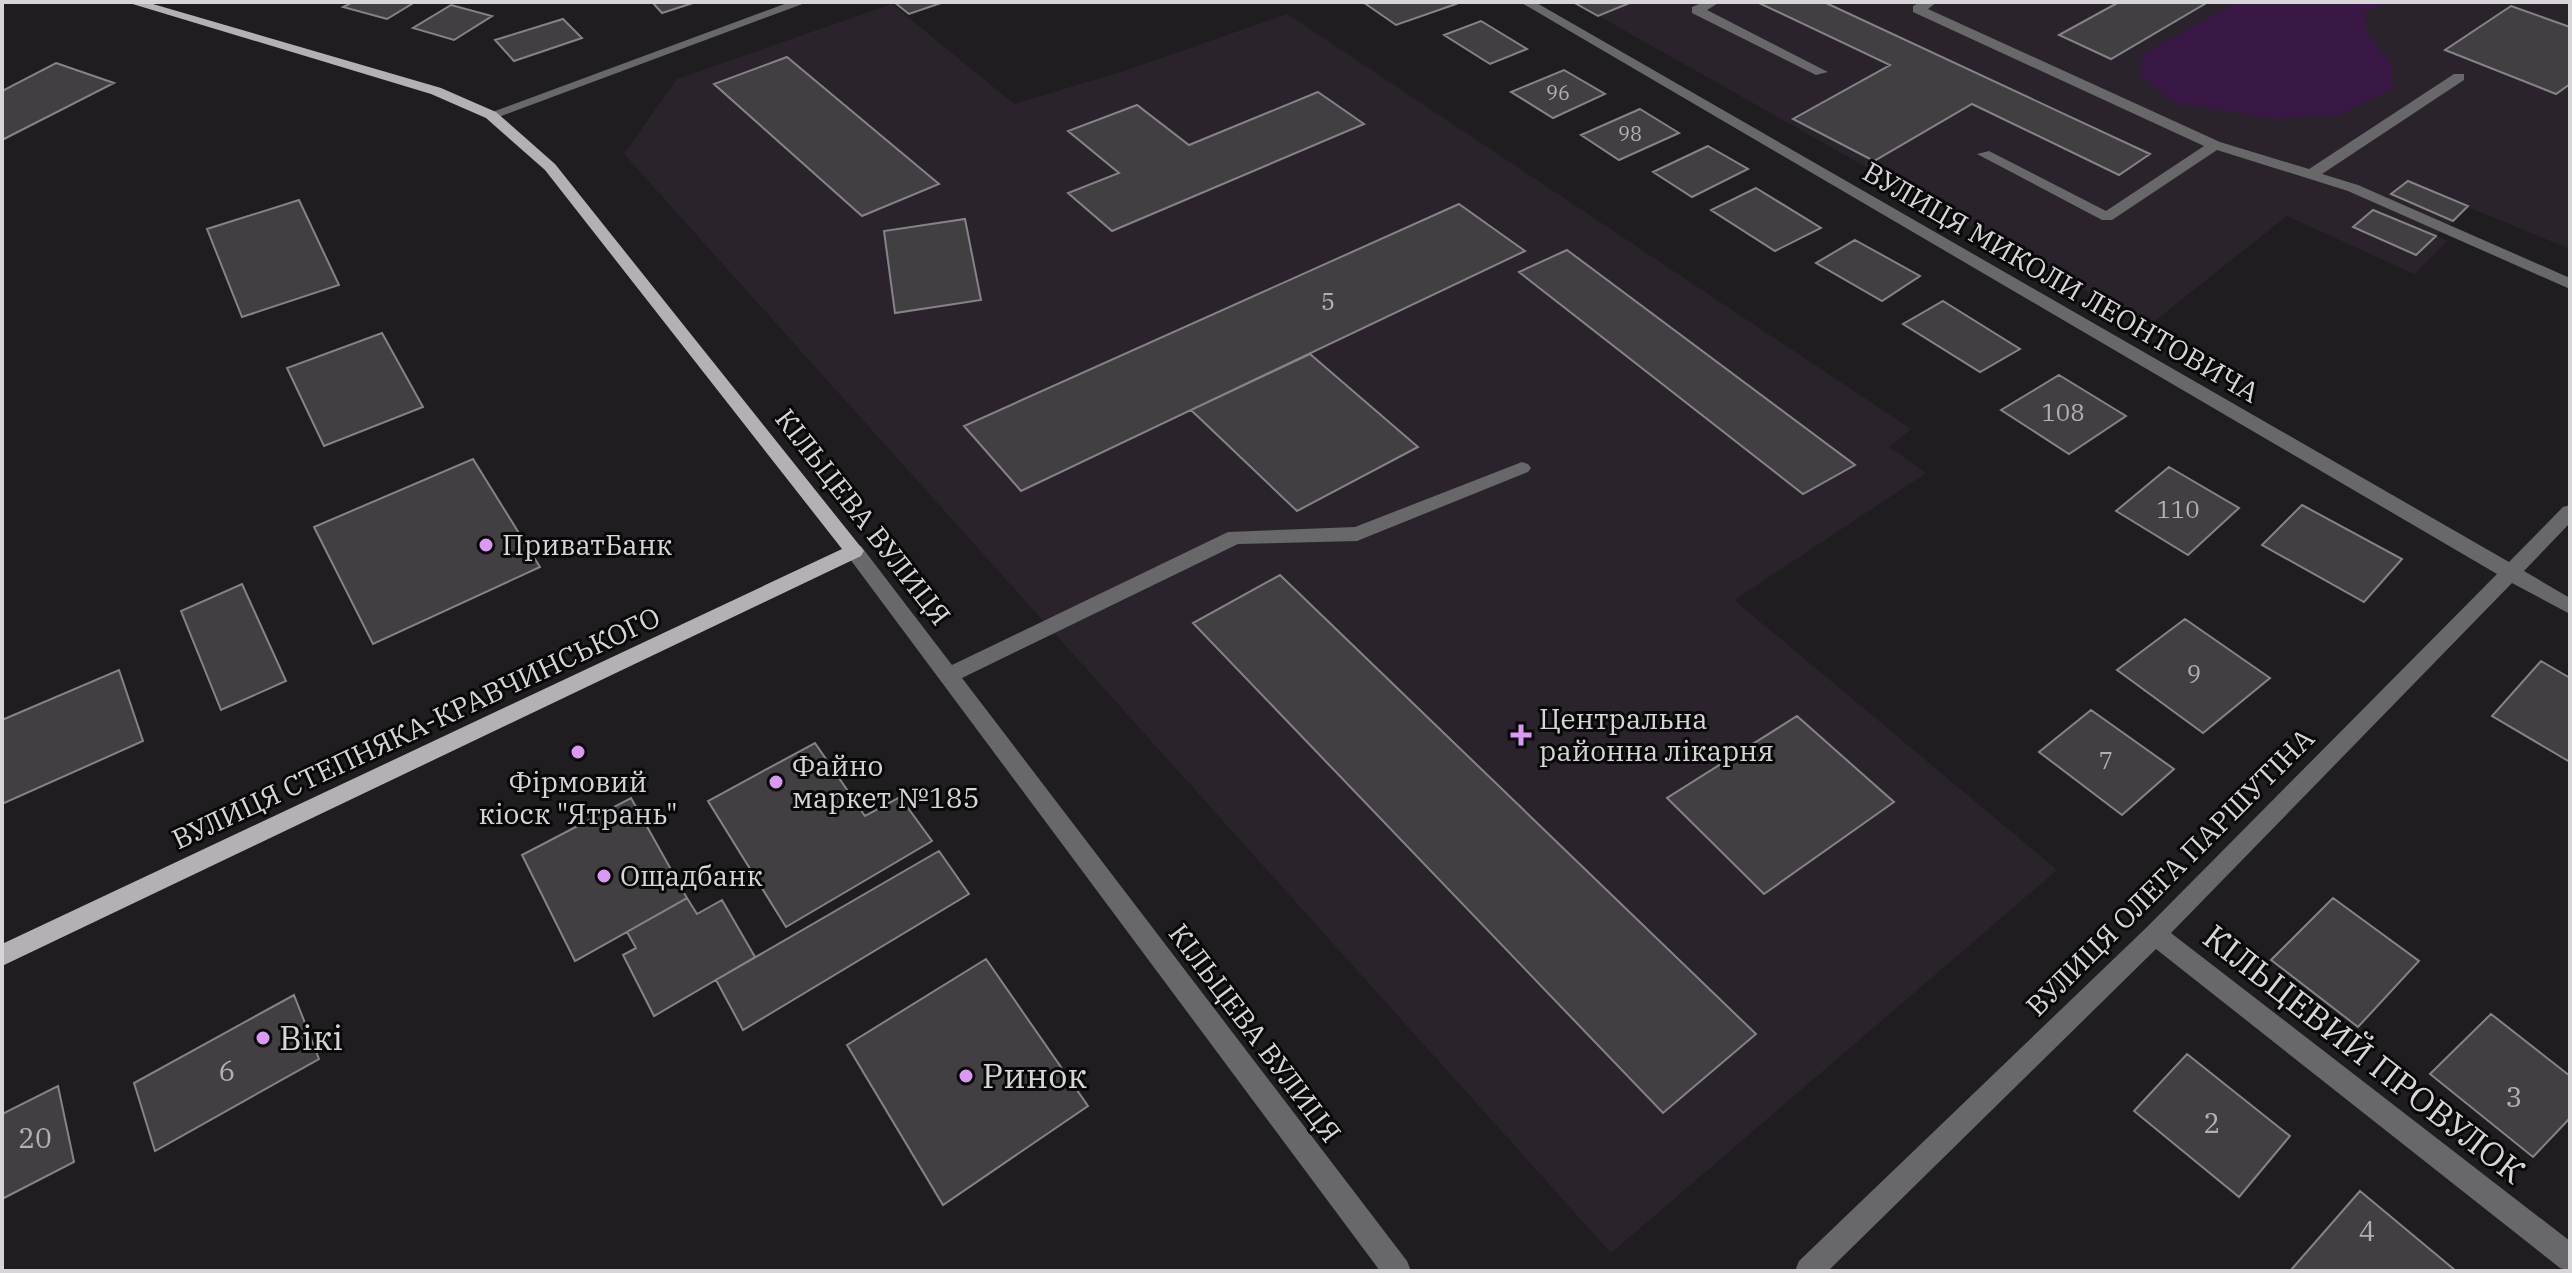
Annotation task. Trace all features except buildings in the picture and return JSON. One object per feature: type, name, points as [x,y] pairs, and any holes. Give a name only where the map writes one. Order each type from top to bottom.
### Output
[{"type":"main road","name":"КІЛЬЦЕВА ВУЛИЦЯ","points":[[132,2],[436,91],[491,115],[550,167],[854,551]]},
{"type":"main road","name":"ВУЛИЦЯ СТЕПНЯКА-КРАВЧИНСЬКОГО","points":[[2,955],[854,551]]},
{"type":"street","points":[[491,115],[802,2]]},
{"type":"street","name":"ВУЛИЦЯ МИКОЛИ ЛЕОНТОВИЧА","points":[[1526,2],[2570,607]]},
{"type":"street","points":[[1714,2],[1697,10],[1821,72]]},
{"type":"street","points":[[1903,2],[1924,6],[2215,145],[2353,188],[2570,284]]},
{"type":"street","points":[[2310,175],[2459,77]]},
{"type":"street","points":[[1984,154],[2107,217],[2215,145]]},
{"type":"street","points":[[948,676],[1235,537],[1357,534],[1522,468]]},
{"type":"street","name":"ВУЛИЦЯ ОЛЕГА ПАРШУТІНА","points":[[1809,1271],[2155,934],[2570,512]]},
{"type":"street","name":"КІЛЬЦЕВА ВУЛИЦЯ","points":[[854,551],[1397,1271]]},
{"type":"street","name":"КІЛЬЦЕВИЙ ПРОВУЛОК","points":[[2155,934],[2570,1258]]},
{"type":"shaded area","points":[[1574,2],[2570,2],[2570,249],[2468,207],[2436,236],[2448,241],[2414,274],[2287,216],[2148,326]]},
{"type":"shaded area","points":[[2238,2],[2392,2],[2365,10],[2367,33],[2392,65],[2392,89],[2340,114],[2275,119],[2173,102],[2140,75],[2143,54]]},
{"type":"shaded area","name":"Центральна районна лікарня","points":[[892,4],[1014,104],[1130,69],[1287,14],[1911,429],[1889,447],[1926,473],[1734,600],[2057,870],[1611,1253],[624,154],[677,79]]},
{"type":"place","name":"ПриватБанк","points":[[486,545]]},
{"type":"place","name":"Центральна районна лікарня","points":[[1521,735]]},
{"type":"place","name":"Фірмовий кіоск \"Ятрань\"","points":[[578,752]]},
{"type":"place","name":"Файно маркет №185","points":[[776,782]]},
{"type":"place","name":"Ощадбанк","points":[[604,876]]},
{"type":"place","name":"Вікі","points":[[263,1038]]},
{"type":"place","name":"Ринок","points":[[966,1076]]}]
